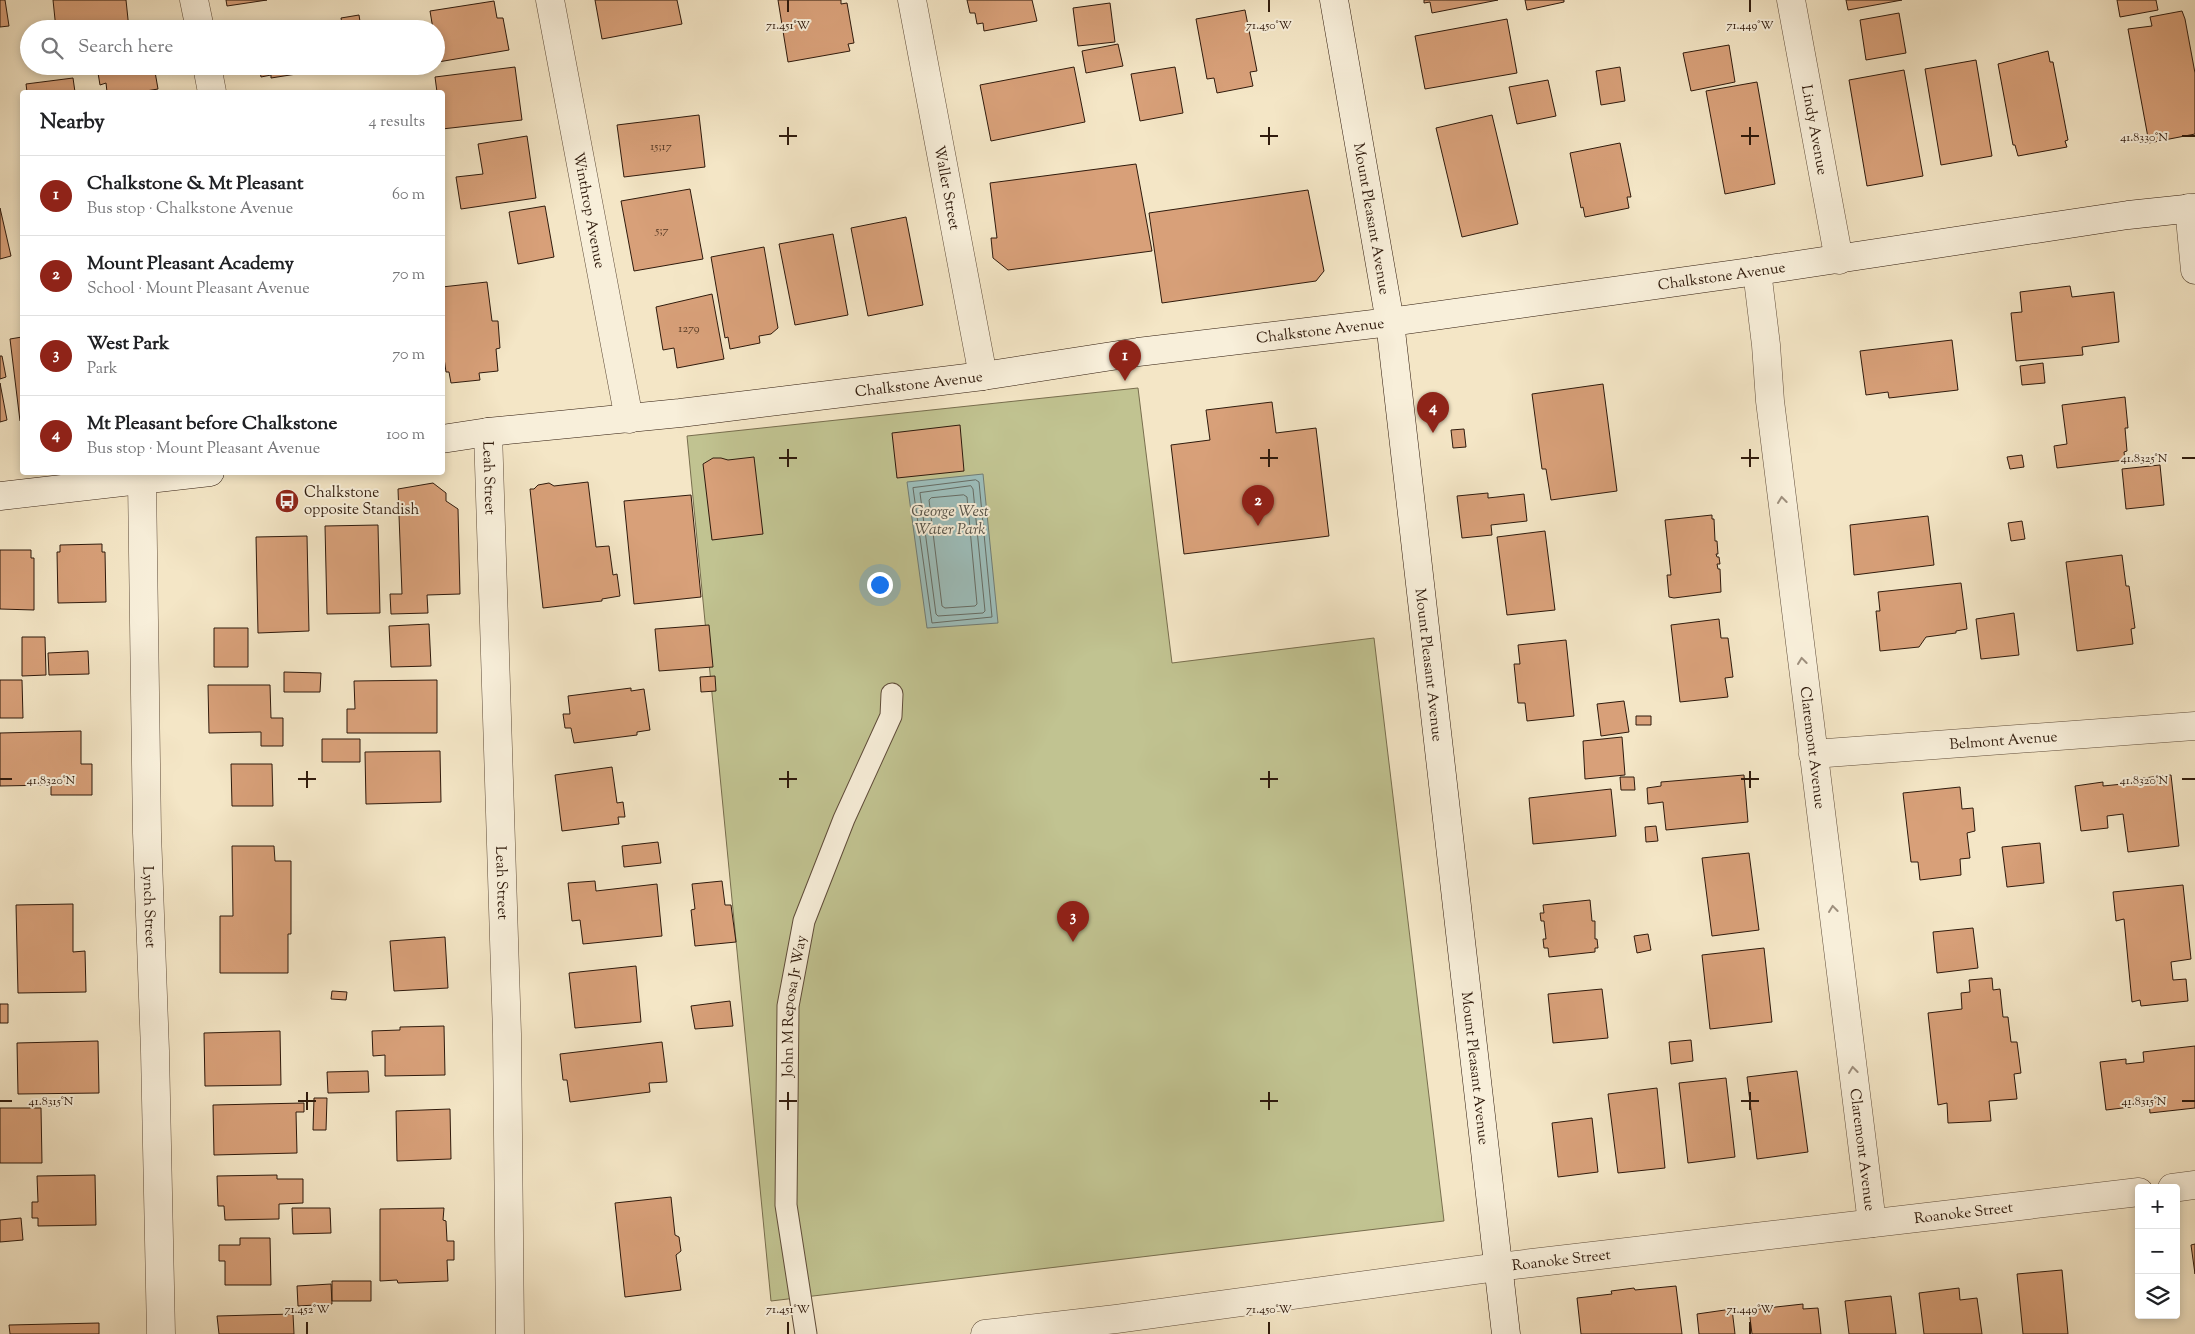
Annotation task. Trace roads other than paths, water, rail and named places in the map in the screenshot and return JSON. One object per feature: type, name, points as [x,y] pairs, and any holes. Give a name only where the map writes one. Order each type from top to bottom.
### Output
[{"type":"street","points":[[194,0],[198,20]]},
{"type":"street","name":"Winthrop Avenue","points":[[550,0],[629,419]]},
{"type":"street","name":"Waller Street","points":[[912,0],[983,376]]},
{"type":"street","name":"Mount Pleasant Avenue","points":[[1334,0],[1390,322],[1506,1334]]},
{"type":"street","name":"Lindy Avenue","points":[[1791,0],[1839,260]]},
{"type":"street","points":[[209,75],[212,90]]},
{"type":"street","points":[[2192,208],[2195,270]]},
{"type":"street","name":"Chalkstone Avenue","points":[[445,439],[488,432],[629,419],[983,376],[1138,352],[1390,322],[1839,260],[2118,217],[2192,208]]},
{"type":"street","name":"Claremont Avenue","points":[[1757,271],[1766,345],[1771,411],[1872,1223]]},
{"type":"street","name":"Leah Street","points":[[488,432],[507,1034],[510,1334]]},
{"type":"street","points":[[0,496],[187,475]]},
{"type":"street","name":"Lynch Street","points":[[142,481],[147,833],[155,1051],[161,1334]]},
{"type":"street","name":"Belmont Avenue","points":[[1813,754],[2195,726]]},
{"type":"street","points":[[2180,1187],[2195,1185]]},
{"type":"street","name":"Roanoke Street","points":[[984,1334],[1126,1318],[1498,1267],[2135,1192]]},
{"type":"lane","name":"John M Reposa Jr Way","points":[[806,1334],[786,1205],[788,1006],[804,921],[844,819],[891,716],[892,694]]},
{"type":"water","name":"George West Water Park","points":[[983,474],[998,623],[927,628],[907,482]]},
{"type":"place","name":"Chalkstone & Mt Pleasant","points":[[1125,381]]},
{"type":"place","name":"Mt Pleasant before Chalkstone","points":[[1433,433]]},
{"type":"place","name":"Chalkstone opposite Standish","points":[[287,501]]},
{"type":"place","name":"Mount Pleasant Academy","points":[[1258,526]]},
{"type":"place","name":"West Park","points":[[1073,942]]}]
